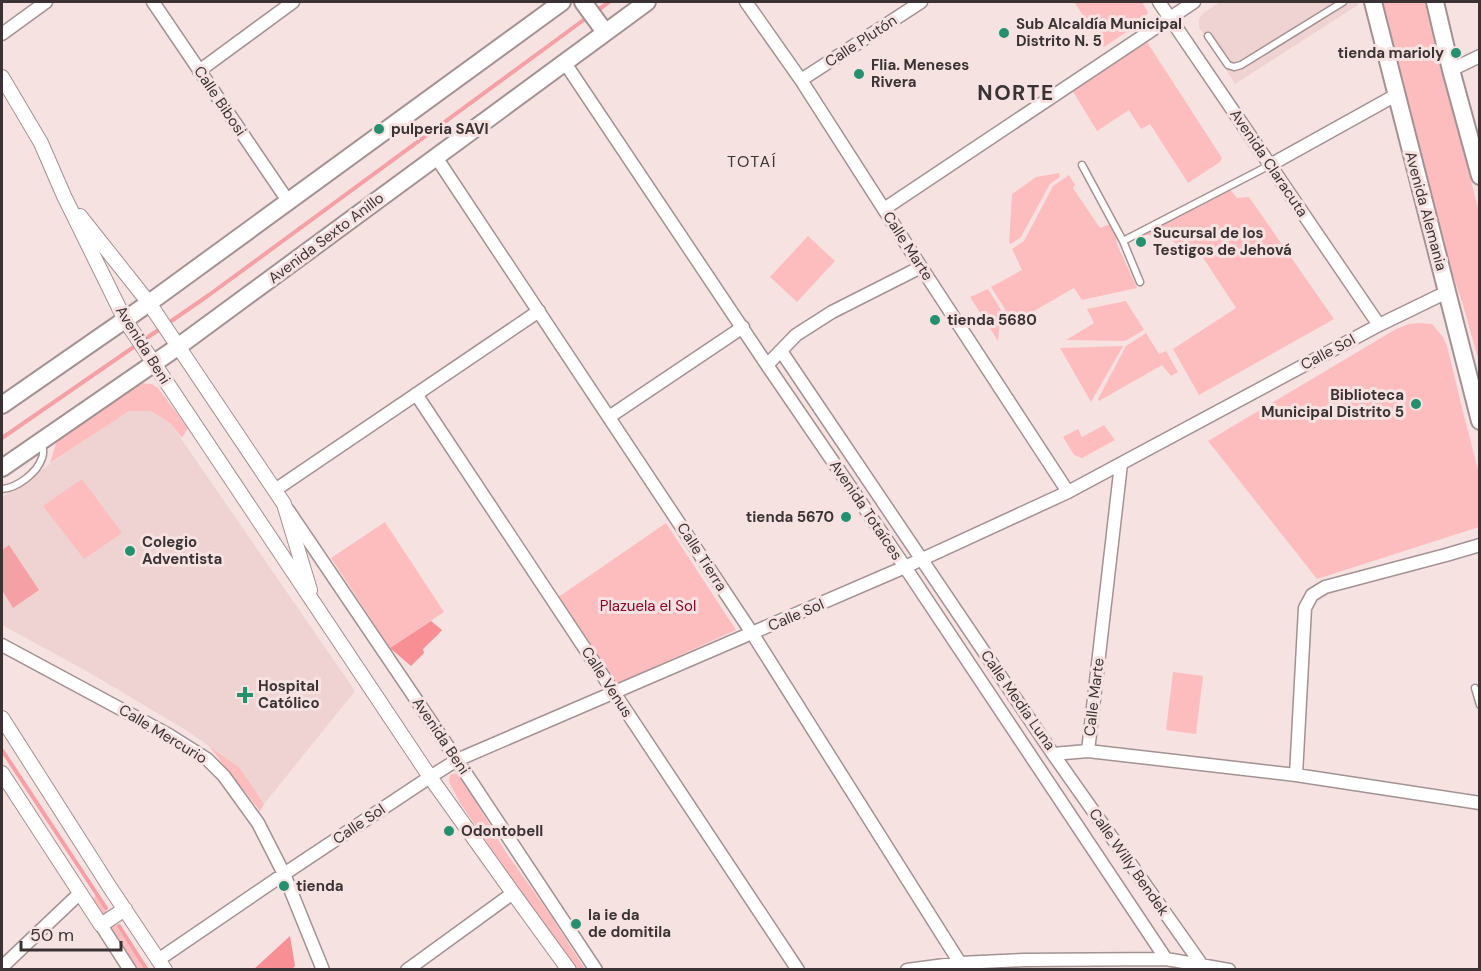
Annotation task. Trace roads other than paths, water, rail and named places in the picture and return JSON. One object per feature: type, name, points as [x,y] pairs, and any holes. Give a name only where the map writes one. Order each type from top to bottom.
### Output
[{"type":"main road","points":[[2,405],[151,306],[288,201],[562,2]]},
{"type":"main road","name":"Avenida Sexto Anillo","points":[[2,468],[565,63],[601,27],[647,2]]},
{"type":"main road","name":"Avenida Alemania","points":[[1373,2],[1479,421]]},
{"type":"main road","points":[[1435,2],[1479,176]]},
{"type":"main road","points":[[584,4],[601,27]]},
{"type":"main road","points":[[1454,320],[1462,333],[1479,377]]},
{"type":"street","points":[[2,34],[46,2]]},
{"type":"street","name":"Calle Bibosi","points":[[153,2],[288,201]]},
{"type":"street","points":[[199,71],[293,2]]},
{"type":"street","name":"Calle Marte","points":[[746,2],[801,80],[1068,492]]},
{"type":"street","name":"Calle Plutón","points":[[801,80],[921,2]]},
{"type":"street","name":"Avenida Claracuta","points":[[1159,2],[1378,325]]},
{"type":"street","points":[[884,209],[1194,2]]},
{"type":"street","points":[[1451,70],[1479,56]]},
{"type":"street","name":"Avenida Totaíces","points":[[565,63],[1166,959]]},
{"type":"street","name":"Avenida Beni","points":[[2,77],[41,143],[64,196],[126,322],[430,777],[569,969]]},
{"type":"street","points":[[1270,165],[1396,95]]},
{"type":"street","name":"Calle Tierra","points":[[436,157],[752,633],[960,963]]},
{"type":"street","name":"Avenida Beni","points":[[64,196],[151,306],[176,342],[596,969]]},
{"type":"street","points":[[767,365],[796,335],[832,312],[921,267]]},
{"type":"street","name":"Calle Sol","points":[[161,965],[284,874],[457,760],[921,560],[1068,492],[1378,325],[1448,292]]},
{"type":"street","points":[[275,490],[539,311]]},
{"type":"street","points":[[609,417],[743,327]]},
{"type":"street","name":"Calle Media Luna","points":[[781,351],[1053,754],[1088,751],[1296,775],[1479,803]]},
{"type":"street","name":"Calle Venus","points":[[416,394],[798,969]]},
{"type":"street","name":"Calle Marte","points":[[1088,751],[1121,464]]},
{"type":"street","name":"Avenida Beni","points":[[284,504],[315,606]]},
{"type":"street","points":[[1296,775],[1305,608],[1312,595],[1325,587],[1479,544]]},
{"type":"street","name":"Calle Mercurio","points":[[2,645],[169,735],[207,759],[224,776],[258,823],[284,874],[323,969]]},
{"type":"street","points":[[2,718],[161,965]]},
{"type":"street","name":"Calle Willy Bendek","points":[[1053,754],[1203,968]]},
{"type":"street","points":[[2,773],[130,969]]},
{"type":"street","points":[[2,967],[80,893]]},
{"type":"street","points":[[407,969],[513,893]]},
{"type":"street","points":[[101,925],[124,909]]},
{"type":"street","points":[[907,969],[960,963],[1024,960],[1166,959],[1203,968],[1229,969]]},
{"type":"lane","points":[[1208,36],[1228,65],[1234,67],[1241,65],[1343,2]]},
{"type":"lane","points":[[1082,165],[1123,241],[1140,282]]},
{"type":"lane","points":[[1123,241],[1270,165]]},
{"type":"lane","points":[[2,489],[17,484],[35,471],[43,456],[42,440]]},
{"type":"lane","points":[[1475,688],[1479,705]]},
{"type":"waterway","points":[[595,12],[609,2]]},
{"type":"waterway","points":[[2,438],[209,295],[589,16]]},
{"type":"waterway","points":[[2,750],[106,908]]},
{"type":"waterway","points":[[119,926],[147,970]]},
{"type":"place","name":"Sub Alcaldía Municipal Distrito N. 5","points":[[1004,33]]},
{"type":"place","name":"tienda marioly","points":[[1456,53]]},
{"type":"place","name":"Flia. Meneses Rivera","points":[[859,74]]},
{"type":"place","name":"pulperia SAVI","points":[[379,129]]},
{"type":"place","name":"Sucursal de los Testigos de Jehová","points":[[1141,242]]},
{"type":"place","name":"tienda 5680","points":[[935,320]]},
{"type":"place","name":"Biblioteca Municipal Distrito 5","points":[[1416,404]]},
{"type":"place","name":"tienda 5670","points":[[846,517]]},
{"type":"place","name":"Colegio Adventista","points":[[130,551]]},
{"type":"place","name":"Hospital Católico","points":[[245,695]]},
{"type":"place","name":"Odontobell","points":[[449,831]]},
{"type":"place","name":"tienda","points":[[284,886]]},
{"type":"place","name":"la ie da de domitila","points":[[576,924]]},
{"type":"district","name":"NORTE","points":[[1016,93]]},
{"type":"district","name":"TOTAÍ","points":[[752,161]]},
{"type":"park label","name":"Plazuela el Sol","points":[[648,606]]}]
